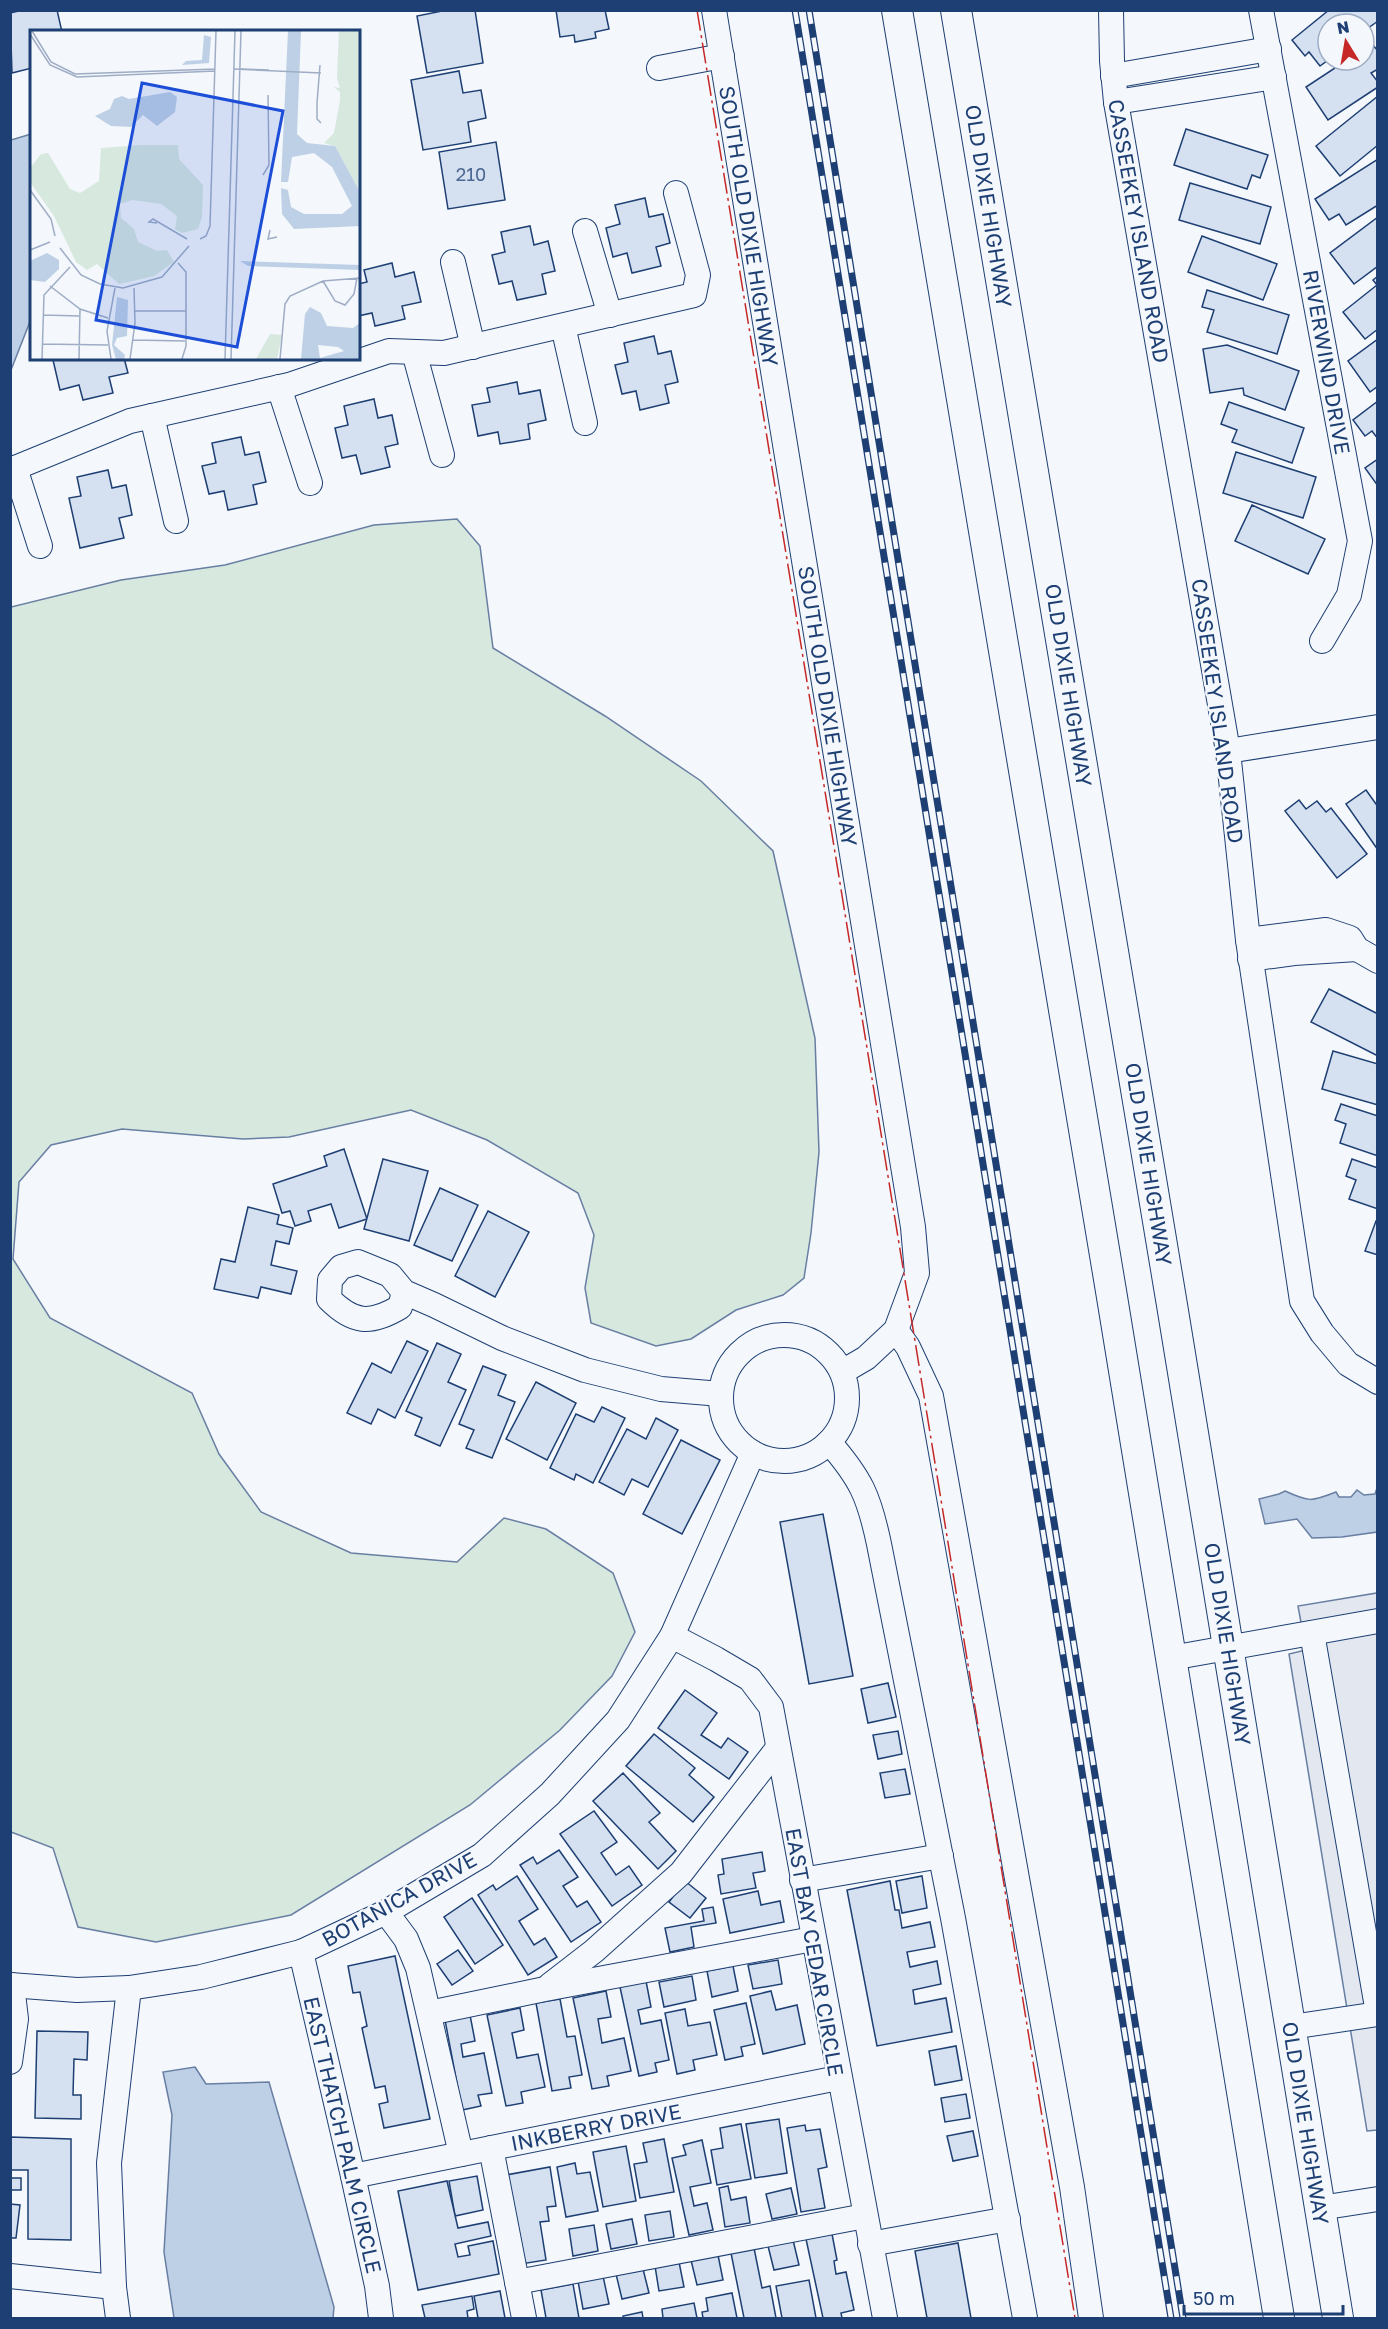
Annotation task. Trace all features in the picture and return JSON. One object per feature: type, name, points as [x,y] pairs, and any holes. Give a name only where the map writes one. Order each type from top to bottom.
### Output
[{"type":"main road","points":[[897,10],[1279,2319]]},
{"type":"main road","name":"OLD DIXIE HIGHWAY","points":[[956,10],[1229,1648],[1338,2319]]},
{"type":"street","name":"SOUTH OLD DIXIE HIGHWAY","points":[[714,10],[913,1227],[917,1273],[896,1330],[866,1358],[842,1372]]},
{"type":"street","name":"CASSEEKEY ISLAND ROAD","points":[[1111,10],[1110,28],[1116,102],[1228,751],[1249,950],[1302,1300],[1322,1334],[1348,1364],[1377,1382]]},
{"type":"street","name":"RIVERWIND DRIVE","points":[[1261,10],[1360,541],[1349,595],[1322,641]]},
{"type":"street","points":[[1113,76],[1269,49]]},
{"type":"street","points":[[659,68],[722,56]]},
{"type":"street","points":[[1116,102],[1274,77]]},
{"type":"street","points":[[360,358],[389,351],[444,353],[694,295],[698,274],[676,193]]},
{"type":"street","points":[[585,231],[610,315]]},
{"type":"street","points":[[453,262],[473,347]]},
{"type":"street","points":[[563,326],[585,423]]},
{"type":"street","points":[[414,352],[442,455]]},
{"type":"street","points":[[40,546],[13,469],[130,421],[279,387],[346,362]]},
{"type":"street","points":[[279,387],[310,483]]},
{"type":"street","points":[[152,416],[176,521]]},
{"type":"street","points":[[1228,751],[1377,727]]},
{"type":"street","points":[[1249,950],[1326,930],[1350,938],[1367,955]]},
{"type":"street","points":[[404,1292],[502,1338],[585,1370],[661,1389],[721,1394]]},
{"type":"street","points":[[896,1330],[908,1347],[931,1396],[1072,2187],[1090,2319]]},
{"type":"street","points":[[783,1335],[802,1337],[828,1352],[842,1372],[848,1393],[846,1414],[837,1434],[829,1442],[802,1459],[777,1461],[753,1453],[730,1431],[723,1412],[721,1394],[729,1367],[743,1350],[763,1339],[783,1335]]},
{"type":"street","points":[[829,1442],[863,1486],[873,1514],[941,1856],[1025,2319]]},
{"type":"street","name":"BOTANICA DRIVE","points":[[11,1985],[77,1990],[129,1988],[201,1977],[301,1952],[386,1912],[482,1855],[550,1794],[618,1720],[672,1636],[753,1453]]},
{"type":"street","points":[[1171,1658],[1377,1621]]},
{"type":"street","points":[[1291,2027],[1377,2013],[1312,1633]]},
{"type":"street","name":"EAST BAY CEDAR CIRCLE","points":[[672,1636],[750,1679],[771,1707],[838,2078],[885,2319]]},
{"type":"street","points":[[545,1989],[594,1951],[681,1873],[778,1748]]},
{"type":"street","points":[[802,1880],[941,1856]]},
{"type":"street","points":[[386,1912],[405,1939],[418,1968],[461,2154]]},
{"type":"street","points":[[429,2013],[813,1939]]},
{"type":"street","name":"EAST THATCH PALM CIRCLE","points":[[301,1952],[377,2286],[381,2319]]},
{"type":"street","points":[[10,2062],[16,2019],[11,1985]]},
{"type":"street","points":[[118,2319],[114,2286],[109,2163],[129,1988]]},
{"type":"street","name":"INKBERRY DRIVE","points":[[353,2176],[838,2078]]},
{"type":"street","points":[[491,2148],[524,2319]]},
{"type":"street","points":[[1320,2208],[1377,2199]]},
{"type":"street","points":[[517,2282],[865,2216]]},
{"type":"street","points":[[870,2244],[1008,2218]]},
{"type":"street","points":[[10,2276],[114,2286]]},
{"type":"shaded area","points":[[457,519],[480,546],[493,648],[605,716],[701,781],[773,851],[815,1038],[819,1152],[804,1278],[783,1295],[736,1310],[691,1339],[656,1346],[591,1323],[585,1288],[594,1235],[578,1193],[487,1140],[411,1110],[289,1137],[243,1139],[122,1129],[51,1145],[19,1182],[13,1259],[50,1318],[192,1393],[219,1454],[261,1512],[351,1553],[457,1562],[504,1518],[546,1529],[613,1573],[635,1632],[612,1676],[560,1730],[470,1805],[291,1915],[156,1942],[78,1927],[53,1848],[11,1832],[11,607],[121,580],[225,565],[374,525]]},
{"type":"shaded area","points":[[1377,1593],[1377,2130],[1367,2131],[1289,1654],[1306,1650],[1298,1606]]},
{"type":"water","points":[[30,134],[30,322],[11,370],[11,140]]},
{"type":"water","points":[[1377,1488],[1377,1532],[1342,1537],[1312,1538],[1297,1519],[1265,1524],[1259,1499],[1285,1491],[1310,1499],[1321,1498],[1336,1492],[1339,1497],[1351,1497],[1357,1490],[1364,1495],[1375,1494]]},
{"type":"water","points":[[195,2067],[206,2084],[269,2082],[334,2307],[333,2318],[174,2318],[164,2252],[172,2115],[163,2072]]},
{"type":"building","points":[[23,10],[57,10],[62,30],[30,30],[30,68],[12,73],[10,13]]},
{"type":"building","points":[[447,10],[475,10],[483,63],[427,73],[417,16]]},
{"type":"building","points":[[556,10],[605,10],[609,29],[595,32],[596,38],[575,42],[574,35],[560,37]]},
{"type":"building","points":[[1329,10],[1377,10],[1378,21],[1376,22],[1376,12],[1327,12]]},
{"type":"building","points":[[1316,21],[1316,61],[1309,52],[1305,56],[1292,40]]},
{"type":"building","points":[[1376,49],[1378,51],[1378,69],[1376,70]]},
{"type":"building","points":[[459,71],[463,93],[481,90],[486,118],[468,122],[471,142],[423,150],[411,80]]},
{"type":"building","points":[[1329,72],[1373,72],[1371,73],[1378,82],[1378,87],[1328,120],[1306,87]]},
{"type":"building","points":[[1378,96],[1378,145],[1340,176],[1316,146]]},
{"type":"building","points":[[1186,129],[1268,155],[1260,178],[1252,175],[1247,189],[1174,165]]},
{"type":"building","points":[[496,142],[505,200],[448,209],[439,152]]},
{"type":"building","points":[[1378,159],[1378,205],[1346,225],[1339,214],[1329,220],[1315,199]]},
{"type":"building","points":[[1190,183],[1271,207],[1260,244],[1179,220]]},
{"type":"building","points":[[645,198],[649,217],[663,214],[670,243],[656,247],[661,266],[632,273],[627,253],[613,257],[606,228],[620,224],[615,205]]},
{"type":"building","points":[[1378,217],[1378,266],[1354,284],[1330,253]]},
{"type":"building","points":[[530,226],[534,245],[548,241],[555,271],[542,274],[546,294],[517,300],[512,281],[499,284],[492,255],[505,252],[501,232]]},
{"type":"building","points":[[1202,236],[1277,264],[1263,300],[1188,272]]},
{"type":"building","points":[[392,263],[395,277],[414,272],[421,302],[402,306],[405,319],[375,326],[372,313],[360,316],[360,284],[367,282],[364,270]]},
{"type":"building","points":[[1378,276],[1378,329],[1365,339],[1343,312],[1377,285],[1373,280]]},
{"type":"building","points":[[1207,290],[1289,315],[1277,354],[1207,332],[1214,310],[1202,307]]},
{"type":"building","points":[[654,336],[658,354],[671,351],[678,382],[665,385],[669,403],[640,410],[636,391],[622,394],[615,365],[628,362],[624,343]]},
{"type":"building","points":[[1378,339],[1378,386],[1370,392],[1348,361]]},
{"type":"building","points":[[1227,345],[1299,371],[1285,410],[1244,395],[1243,388],[1210,393],[1203,349]]},
{"type":"building","points":[[53,360],[125,360],[128,373],[109,377],[113,393],[83,400],[79,385],[60,390]]},
{"type":"building","points":[[517,382],[519,394],[540,390],[546,420],[528,424],[530,439],[500,444],[498,432],[478,436],[472,405],[490,402],[487,388]]},
{"type":"building","points":[[374,399],[378,418],[392,415],[398,444],[385,447],[390,467],[361,474],[356,455],[342,458],[335,428],[348,425],[344,406]]},
{"type":"building","points":[[1378,401],[1378,439],[1372,431],[1365,436],[1353,420]]},
{"type":"building","points":[[1229,402],[1304,428],[1292,463],[1232,442],[1237,430],[1221,424]]},
{"type":"building","points":[[241,437],[245,455],[259,452],[266,482],[253,485],[257,504],[228,510],[224,491],[209,494],[202,466],[216,463],[212,443]]},
{"type":"building","points":[[1236,452],[1316,477],[1303,518],[1223,493]]},
{"type":"building","points":[[1378,459],[1378,486],[1365,468]]},
{"type":"building","points":[[108,470],[112,488],[126,485],[132,515],[119,518],[124,538],[80,548],[69,498],[81,496],[77,477]]},
{"type":"building","points":[[1252,505],[1325,539],[1308,574],[1235,541]]},
{"type":"building","points":[[1366,790],[1376,804],[1378,802],[1378,850],[1346,804]]},
{"type":"building","points":[[1299,800],[1306,809],[1317,801],[1326,812],[1331,808],[1367,854],[1337,878],[1285,811]]},
{"type":"building","points":[[1329,989],[1378,1014],[1378,1056],[1311,1022]]},
{"type":"building","points":[[1333,1051],[1378,1064],[1378,1105],[1322,1089]]},
{"type":"building","points":[[1341,1104],[1378,1116],[1378,1156],[1340,1143],[1346,1124],[1335,1120]]},
{"type":"building","points":[[344,1149],[367,1219],[339,1228],[331,1204],[308,1211],[311,1221],[295,1226],[290,1211],[282,1213],[273,1184],[327,1166],[324,1156]]},
{"type":"building","points":[[383,1159],[428,1171],[409,1241],[364,1229]]},
{"type":"building","points":[[1352,1159],[1378,1168],[1378,1209],[1349,1199],[1356,1180],[1346,1176]]},
{"type":"building","points":[[440,1188],[478,1205],[452,1261],[414,1245]]},
{"type":"building","points":[[248,1207],[279,1215],[277,1224],[293,1228],[289,1244],[276,1241],[271,1265],[297,1271],[291,1294],[261,1287],[258,1298],[214,1289],[221,1259],[235,1262]]},
{"type":"building","points":[[488,1211],[529,1232],[495,1297],[455,1276]]},
{"type":"building","points":[[1376,1221],[1378,1222],[1378,1255],[1365,1251]]},
{"type":"building","points":[[407,1341],[428,1351],[395,1418],[378,1409],[371,1424],[347,1413],[372,1363],[391,1373]]},
{"type":"building","points":[[437,1343],[461,1354],[448,1382],[466,1390],[440,1446],[415,1435],[422,1418],[406,1411]]},
{"type":"building","points":[[483,1366],[506,1375],[498,1395],[515,1402],[492,1458],[466,1448],[474,1430],[459,1424]]},
{"type":"building","points":[[536,1382],[576,1403],[547,1460],[506,1439]]},
{"type":"building","points":[[602,1407],[625,1418],[593,1483],[576,1474],[574,1480],[550,1468],[576,1414],[594,1422]]},
{"type":"building","points":[[656,1418],[678,1430],[648,1487],[632,1479],[624,1495],[599,1482],[627,1429],[646,1439]]},
{"type":"building","points":[[681,1440],[720,1460],[682,1534],[643,1514]]},
{"type":"building","points":[[823,1514],[853,1676],[809,1684],[780,1522]]},
{"type":"building","points":[[888,1683],[896,1717],[868,1723],[861,1689]]},
{"type":"building","points":[[685,1690],[717,1713],[701,1735],[721,1748],[728,1738],[748,1752],[729,1779],[658,1728]]},
{"type":"building","points":[[898,1731],[902,1754],[878,1759],[873,1735]]},
{"type":"building","points":[[654,1734],[695,1768],[689,1775],[714,1797],[693,1822],[626,1766]]},
{"type":"building","points":[[905,1769],[910,1794],[885,1798],[880,1773]]},
{"type":"building","points":[[623,1773],[660,1813],[649,1822],[676,1851],[658,1869],[593,1801]]},
{"type":"building","points":[[594,1811],[617,1842],[601,1853],[616,1875],[629,1866],[642,1885],[612,1906],[560,1834]]},
{"type":"building","points":[[559,1850],[578,1877],[563,1886],[577,1907],[587,1901],[601,1922],[571,1942],[520,1865],[533,1857],[537,1864]]},
{"type":"building","points":[[762,1852],[765,1871],[753,1873],[756,1888],[721,1894],[718,1875],[724,1874],[722,1859]]},
{"type":"building","points":[[517,1876],[538,1909],[519,1921],[534,1945],[545,1938],[557,1957],[528,1975],[478,1895],[493,1885],[496,1890]]},
{"type":"building","points":[[922,1876],[927,1908],[902,1913],[896,1881]]},
{"type":"building","points":[[685,1881],[706,1898],[690,1918],[669,1902]]},
{"type":"building","points":[[890,1881],[895,1910],[899,1910],[902,1928],[930,1922],[935,1947],[907,1952],[910,1967],[937,1961],[941,1984],[913,1990],[915,2004],[946,1998],[952,2032],[877,2046],[847,1890]]},
{"type":"building","points":[[758,1891],[761,1905],[780,1901],[784,1922],[730,1933],[723,1899]]},
{"type":"building","points":[[472,1898],[503,1945],[475,1964],[444,1917]]},
{"type":"building","points":[[713,1907],[716,1923],[691,1927],[694,1947],[670,1952],[665,1928],[704,1921],[702,1909]]},
{"type":"building","points":[[458,1950],[473,1971],[452,1985],[437,1964]]},
{"type":"building","points":[[395,1956],[430,2119],[384,2128],[379,2104],[388,2102],[385,2086],[375,2088],[362,2028],[367,2026],[360,1992],[353,1993],[348,1966]]},
{"type":"building","points":[[778,1960],[782,1984],[753,1989],[748,1965]]},
{"type":"building","points":[[733,1966],[738,1991],[712,1997],[707,1971]]},
{"type":"building","points":[[692,1976],[696,2000],[664,2007],[659,1982]]},
{"type":"building","points":[[646,1981],[651,2007],[638,2010],[641,2024],[661,2020],[669,2060],[655,2063],[657,2072],[639,2076],[620,1987]]},
{"type":"building","points":[[606,1991],[611,2017],[598,2019],[602,2043],[624,2038],[631,2071],[607,2076],[609,2086],[592,2089],[573,1998]]},
{"type":"building","points":[[771,1991],[776,2010],[797,2005],[805,2044],[763,2054],[750,1996]]},
{"type":"building","points":[[560,1999],[567,2037],[575,2036],[582,2075],[569,2077],[571,2088],[552,2091],[536,2003]]},
{"type":"building","points":[[746,2003],[755,2044],[741,2047],[743,2056],[725,2060],[714,2010]]},
{"type":"building","points":[[520,2008],[524,2030],[512,2033],[517,2058],[538,2054],[545,2087],[521,2092],[523,2103],[506,2106],[487,2015]]},
{"type":"building","points":[[685,2009],[688,2026],[710,2022],[717,2055],[693,2060],[695,2070],[677,2074],[665,2013]]},
{"type":"building","points":[[470,2015],[475,2041],[461,2044],[463,2057],[484,2053],[492,2093],[478,2095],[481,2106],[462,2110],[445,2020]]},
{"type":"building","points":[[37,2031],[88,2032],[87,2060],[74,2059],[73,2095],[81,2095],[81,2119],[35,2118]]},
{"type":"building","points":[[956,2046],[962,2080],[935,2085],[929,2051]]},
{"type":"building","points":[[966,2094],[970,2118],[945,2122],[941,2098]]},
{"type":"building","points":[[779,2119],[787,2173],[755,2178],[746,2124]]},
{"type":"building","points":[[741,2124],[751,2179],[717,2185],[711,2150],[723,2148],[720,2128]]},
{"type":"building","points":[[805,2125],[806,2131],[820,2129],[827,2167],[818,2169],[825,2208],[801,2212],[787,2128]]},
{"type":"building","points":[[973,2131],[978,2156],[953,2161],[947,2136]]},
{"type":"building","points":[[10,2137],[71,2139],[71,2240],[28,2239],[28,2170],[10,2170]]},
{"type":"building","points":[[664,2139],[674,2192],[640,2198],[634,2164],[647,2162],[643,2143]]},
{"type":"building","points":[[702,2140],[711,2183],[690,2187],[694,2206],[707,2203],[713,2230],[689,2235],[672,2158],[686,2155],[683,2145]]},
{"type":"building","points":[[626,2146],[636,2201],[603,2207],[593,2152]]},
{"type":"building","points":[[575,2163],[577,2174],[590,2172],[598,2211],[566,2217],[557,2167]]},
{"type":"building","points":[[550,2167],[556,2206],[547,2207],[549,2221],[540,2222],[546,2260],[521,2264],[506,2175]]},
{"type":"building","points":[[477,2176],[483,2210],[455,2216],[449,2181]]},
{"type":"building","points":[[10,2178],[21,2178],[21,2190],[10,2190]]},
{"type":"building","points":[[447,2181],[458,2228],[488,2222],[491,2236],[455,2244],[458,2257],[470,2255],[468,2246],[493,2241],[499,2274],[418,2290],[398,2191]]},
{"type":"building","points":[[728,2186],[731,2200],[746,2197],[750,2223],[725,2227],[719,2188]]},
{"type":"building","points":[[791,2188],[797,2214],[772,2219],[766,2194]]},
{"type":"building","points":[[10,2204],[20,2205],[16,2238],[10,2238]]},
{"type":"building","points":[[670,2211],[674,2237],[649,2241],[645,2215]]},
{"type":"building","points":[[632,2219],[637,2244],[611,2249],[606,2224]]},
{"type":"building","points":[[594,2225],[598,2251],[573,2256],[569,2229]]},
{"type":"building","points":[[832,2234],[837,2260],[834,2261],[836,2274],[846,2272],[854,2310],[841,2313],[842,2318],[823,2318],[806,2239]]},
{"type":"building","points":[[793,2240],[799,2265],[774,2270],[768,2246]]},
{"type":"building","points":[[958,2243],[971,2318],[927,2318],[915,2251]]},
{"type":"building","points":[[754,2248],[762,2288],[770,2286],[776,2318],[744,2318],[731,2253]]},
{"type":"building","points":[[718,2255],[723,2280],[697,2285],[691,2260]]},
{"type":"building","points":[[679,2262],[684,2287],[659,2291],[655,2266]]},
{"type":"building","points":[[643,2269],[649,2293],[622,2299],[616,2274]]},
{"type":"building","points":[[603,2276],[609,2304],[583,2309],[578,2281]]},
{"type":"building","points":[[809,2280],[816,2318],[782,2318],[776,2286]]},
{"type":"building","points":[[573,2284],[579,2318],[546,2318],[541,2290]]},
{"type":"building","points":[[500,2291],[505,2318],[478,2318],[474,2296]]},
{"type":"building","points":[[732,2293],[737,2318],[703,2318],[702,2312],[708,2311],[706,2298]]},
{"type":"building","points":[[472,2296],[474,2309],[467,2311],[468,2318],[425,2318],[422,2305]]},
{"type":"building","points":[[694,2303],[697,2318],[663,2318],[662,2309]]},
{"type":"building","points":[[642,2312],[643,2318],[623,2318],[623,2316]]},
{"type":"railway","points":[[795,10],[1171,2318]]},
{"type":"railway","points":[[809,10],[1183,2318]]},
{"type":"power","points":[[697,10],[1075,2318]]}]
